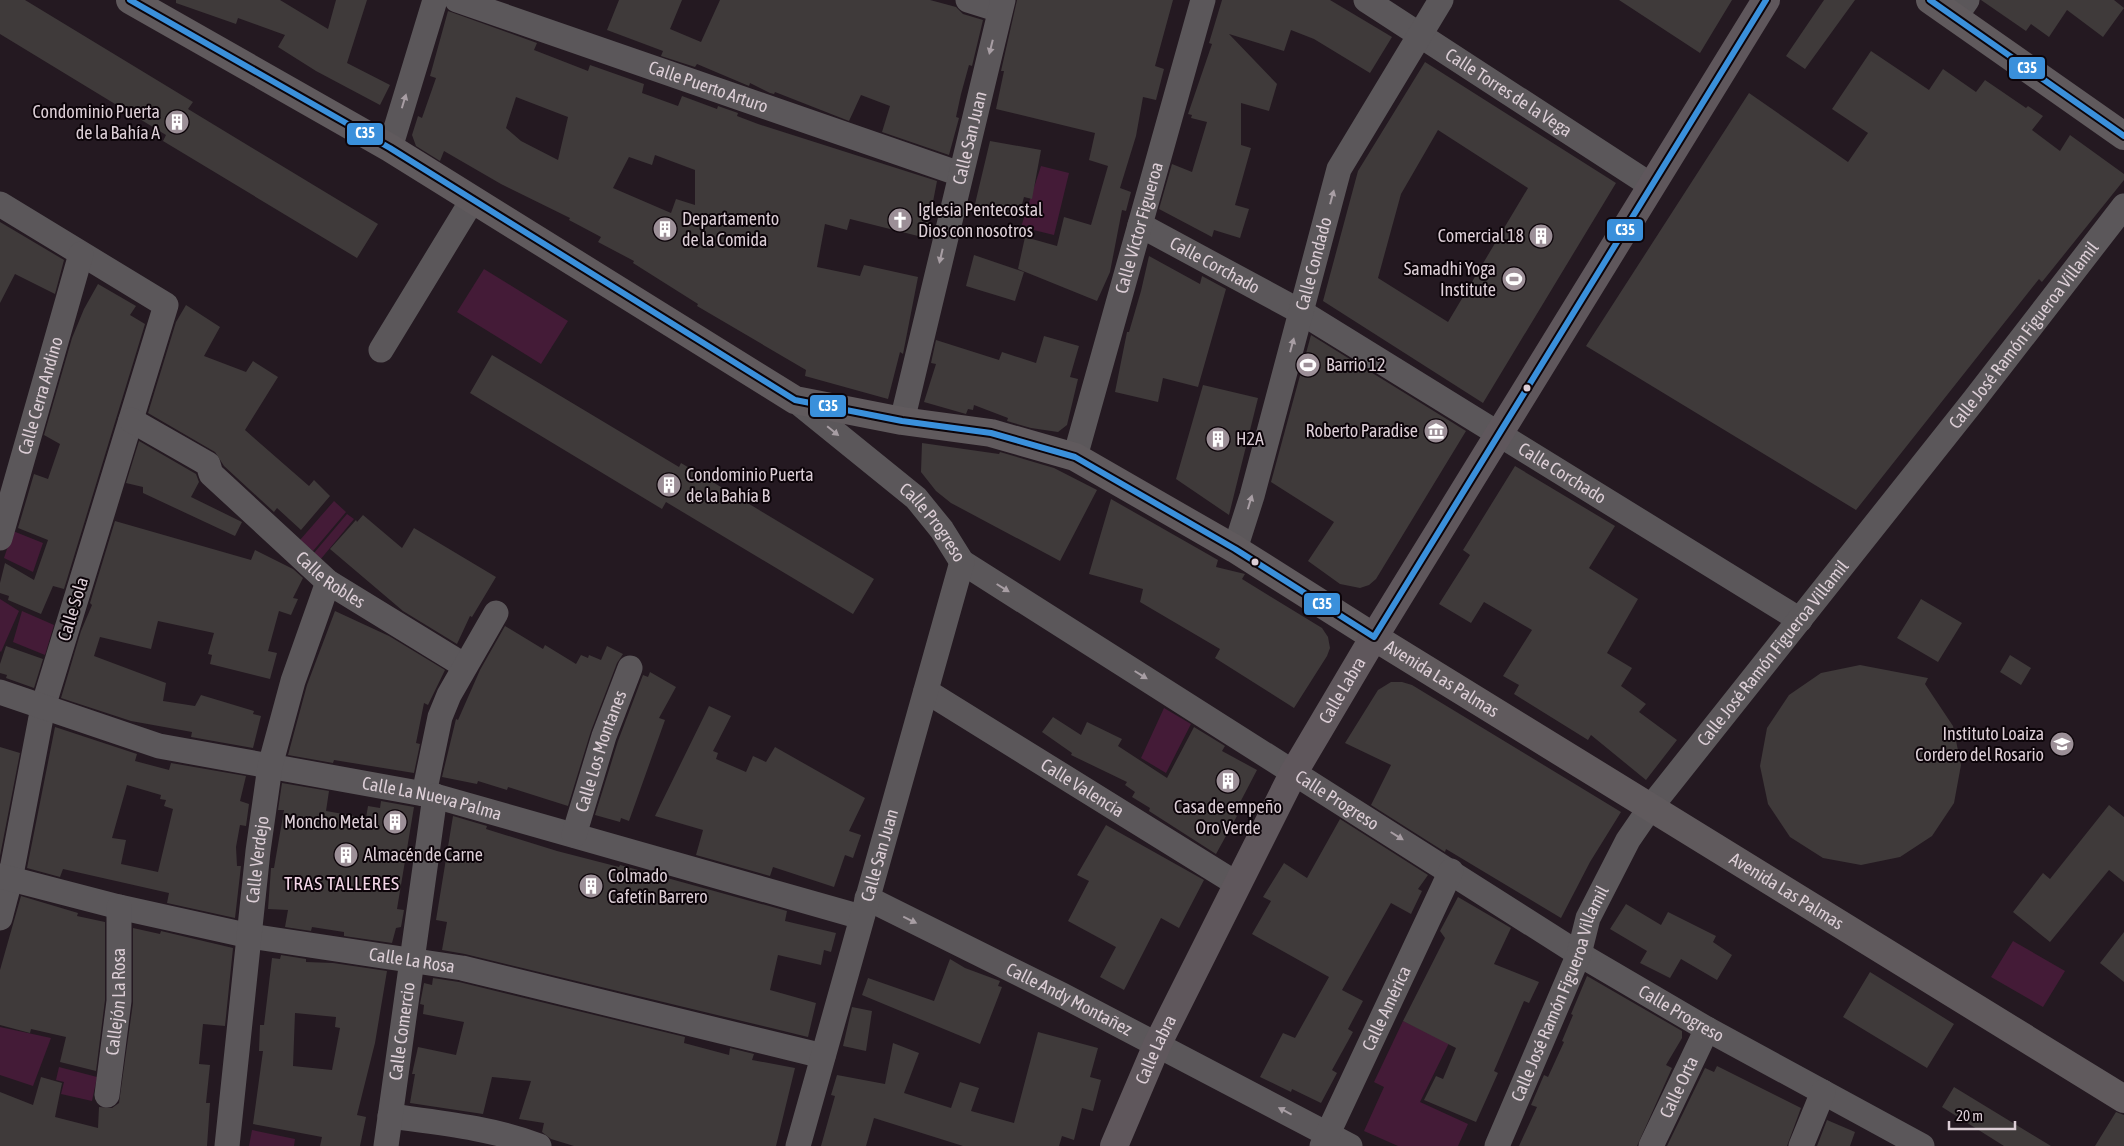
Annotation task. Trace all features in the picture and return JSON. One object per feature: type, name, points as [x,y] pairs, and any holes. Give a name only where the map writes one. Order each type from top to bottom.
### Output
[{"type":"main road","name":"Calle Labra","points":[[1114,1146],[1157,1045],[1294,772],[1374,637],[1766,0]]},
{"type":"street","name":"Avenida Las Palmas","points":[[130,0],[390,148],[795,400],[902,421],[991,433],[1075,457],[1235,549],[1650,808],[2124,1099]]},
{"type":"street","points":[[390,148],[435,0]]},
{"type":"street","name":"Calle Puerto Arturo","points":[[457,0],[960,174]]},
{"type":"street","points":[[968,0],[1001,5]]},
{"type":"street","name":"Calle Víctor Figueroa","points":[[1075,457],[1204,0]]},
{"type":"street","name":"Calle Torres de la Vega","points":[[1366,0],[1652,186]]},
{"type":"street","name":"Calle Condado","points":[[1235,549],[1339,169],[1441,0]]},
{"type":"street","points":[[1930,0],[1961,8],[2124,136]]},
{"type":"street","name":"Calle San Juan","points":[[902,421],[1001,5]]},
{"type":"street","points":[[381,350],[474,199]]},
{"type":"street","points":[[0,204],[81,254]]},
{"type":"street","name":"Calle José Ramón Figueroa Villamil","points":[[1498,1146],[1579,954],[1588,918],[1628,840],[1650,808],[1800,620],[2124,206]]},
{"type":"street","name":"Calle Corchado","points":[[1140,225],[1301,312],[1800,620]]},
{"type":"street","name":"Calle Sola","points":[[0,918],[5,878],[43,707],[166,305],[81,254]]},
{"type":"street","name":"Calle Cerra Andino","points":[[0,538],[81,254]]},
{"type":"street","name":"Calle Progreso","points":[[795,400],[916,498],[942,530],[962,562],[1579,954],[1707,1028],[1922,1146]]},
{"type":"street","name":"Calle Robles","points":[[130,420],[208,464],[211,474],[328,582],[465,666]]},
{"type":"street","name":"Calle San Juan","points":[[798,1146],[962,562]]},
{"type":"street","name":"Calle Verdejo","points":[[227,1146],[258,851],[270,766],[293,680],[328,582]]},
{"type":"street","name":"Calle Comercio","points":[[386,1146],[412,959],[440,717],[449,695],[496,613]]},
{"type":"street","name":"Calle Los Montanes","points":[[574,836],[604,736],[630,668]]},
{"type":"street","name":"Calle La Nueva Palma","points":[[0,692],[159,746],[430,795],[574,836],[864,908]]},
{"type":"street","name":"Calle Valencia","points":[[926,692],[1238,884]]},
{"type":"street","name":"Calle América","points":[[1325,1140],[1451,871]]},
{"type":"street","name":"Calle La Rosa","points":[[5,878],[119,907],[250,936],[462,968],[823,1056]]},
{"type":"street","name":"Callejón La Rosa","points":[[107,1095],[119,1002],[119,907]]},
{"type":"street","name":"Calle Andy Montañez","points":[[864,908],[1157,1045],[1325,1140],[1350,1146]]},
{"type":"street","name":"Calle Orta","points":[[1651,1146],[1707,1028]]},
{"type":"street","points":[[1801,1146],[1822,1092]]},
{"type":"street","points":[[390,1116],[467,1127],[517,1138],[539,1146]]},
{"type":"shaded area","points":[[1041,166],[1069,173],[1054,235],[1021,227]]},
{"type":"shaded area","points":[[484,269],[568,321],[541,364],[457,312]]},
{"type":"shaded area","points":[[334,501],[346,512],[313,551],[300,540]]},
{"type":"shaded area","points":[[347,514],[354,519],[320,560],[314,553]]},
{"type":"shaded area","points":[[13,531],[43,543],[33,572],[4,558]]},
{"type":"shaded area","points":[[0,599],[19,611],[1,652],[0,651]]},
{"type":"shaded area","points":[[22,611],[54,625],[45,655],[13,642]]},
{"type":"shaded area","points":[[1164,708],[1191,724],[1166,773],[1141,758]]},
{"type":"shaded area","points":[[2013,941],[2065,971],[2043,1007],[1991,977]]},
{"type":"shaded area","points":[[1403,1021],[1449,1043],[1420,1102],[1468,1124],[1458,1146],[1398,1146],[1364,1131],[1384,1087],[1374,1082]]},
{"type":"shaded area","points":[[0,1027],[51,1038],[33,1086],[0,1075]]},
{"type":"shaded area","points":[[59,1067],[97,1077],[92,1101],[61,1094],[64,1082],[56,1080]]},
{"type":"shaded area","points":[[252,1130],[295,1139],[294,1146],[249,1146]]},
{"type":"building","name":"Condominio Puerta de la Bahía A","points":[[0,0],[25,0],[193,102],[188,109],[378,224],[357,258],[163,141],[166,135],[0,34]]},
{"type":"building","points":[[176,0],[280,0],[328,29],[336,0],[367,0],[347,63],[390,85],[380,105],[316,71],[278,47],[285,35],[238,18],[236,24],[176,3]]},
{"type":"building","points":[[619,0],[682,0],[670,29],[701,42],[720,0],[930,0],[956,7],[963,14],[983,20],[972,66],[969,65],[961,94],[956,117],[959,118],[949,155],[882,132],[890,106],[861,95],[849,121],[775,92],[774,94],[770,93],[750,83],[749,86],[697,64],[695,67],[661,56],[663,51],[607,30]]},
{"type":"building","points":[[1017,0],[1173,0],[1155,66],[1164,69],[1156,100],[1143,97],[1136,136],[1120,188],[1131,192],[1126,211],[1122,210],[1110,272],[1097,301],[1018,269],[1025,237],[1057,246],[1064,217],[1091,225],[1108,166],[1089,160],[1095,133],[996,109],[1004,71],[1001,71]]},
{"type":"building","points":[[1222,0],[1330,0],[1392,37],[1370,73],[1314,39],[1291,30],[1284,51],[1229,34],[1277,84],[1269,111],[1241,103],[1241,145],[1251,148],[1235,205],[1249,209],[1240,238],[1214,230],[1212,237],[1159,209],[1172,164],[1192,172],[1207,122],[1191,118],[1192,115],[1188,114],[1212,44],[1209,43]]},
{"type":"building","points":[[1619,0],[1732,0],[1700,53]]},
{"type":"building","points":[[1824,0],[1855,0],[1805,69],[1786,56]]},
{"type":"building","points":[[1981,0],[2114,0],[2124,8],[2103,37],[2067,10],[2049,37],[2031,24],[2026,31]]},
{"type":"building","points":[[448,11],[537,43],[534,50],[588,71],[590,65],[644,84],[642,93],[678,106],[682,96],[717,109],[718,106],[738,113],[737,116],[758,124],[937,181],[926,238],[850,219],[847,230],[825,224],[817,267],[860,276],[864,265],[918,277],[903,354],[900,352],[888,399],[805,376],[806,370],[697,306],[698,304],[633,263],[634,261],[598,242],[601,237],[569,220],[570,218],[501,184],[444,151],[440,161],[416,146],[412,135],[418,116],[422,118],[436,78],[430,76]],"holes":[[[516,97],[568,117],[558,160],[521,141],[506,128]],[[655,155],[695,170],[695,205],[676,199],[671,213],[613,188],[629,157],[652,165]]]},
{"type":"building","points":[[1871,51],[1929,90],[1943,69],[1976,92],[1985,80],[2026,108],[2028,106],[2043,116],[2032,130],[2060,151],[2070,135],[2124,174],[2124,180],[2042,282],[2039,279],[1856,510],[1586,346],[1749,93],[1848,162],[1868,133],[1832,109]]},
{"type":"building","name":"Comercial 18","points":[[1425,62],[1616,183],[1483,403],[1323,301],[1358,171]],"holes":[[[1438,130],[1528,188],[1448,322],[1378,278],[1401,194]]]},
{"type":"building","points":[[990,141],[1041,150],[1032,199],[1024,197],[1019,216],[975,204]]},
{"type":"building","points":[[0,222],[64,260],[55,294],[15,274],[0,303]]},
{"type":"building","points":[[974,255],[1024,272],[1015,301],[966,286]]},
{"type":"building","points":[[1149,256],[1200,284],[1202,276],[1226,289],[1198,387],[1163,378],[1158,402],[1115,392],[1127,332],[1129,332],[1141,291]]},
{"type":"building","points":[[98,284],[136,306],[130,315],[145,324],[64,589],[53,586],[41,614],[8,600],[9,596],[0,593],[0,583],[5,563],[34,580],[48,540],[18,528],[34,474],[48,479],[60,444],[44,435],[72,338],[84,309]]},
{"type":"building","points":[[186,305],[220,327],[204,356],[246,372],[253,361],[278,377],[245,430],[309,486],[314,480],[330,496],[301,530],[277,508],[274,512],[224,466],[215,452],[148,413],[176,322]]},
{"type":"building","points":[[1311,335],[1466,431],[1376,579],[1369,585],[1360,588],[1340,584],[1308,561],[1334,522],[1271,482]]},
{"type":"building","points":[[1044,336],[1079,346],[1070,377],[1078,379],[1067,425],[1058,432],[1031,428],[1007,421],[1008,418],[974,405],[973,410],[968,409],[966,414],[924,402],[936,364],[931,363],[936,340],[999,360],[1002,352],[1036,363]]},
{"type":"building","name":"Condominio Puerta de la Bahía B","points":[[492,355],[679,467],[681,463],[874,579],[853,614],[666,502],[662,509],[470,393]]},
{"type":"building","name":"H2A","points":[[1203,385],[1258,398],[1229,515],[1176,479]]},
{"type":"building","points":[[139,441],[196,474],[199,482],[191,497],[242,522],[235,536],[143,493],[143,487],[126,483]]},
{"type":"building","points":[[922,443],[999,454],[1000,452],[1054,468],[1097,490],[1060,561],[951,503],[936,491],[921,472]]},
{"type":"building","points":[[1515,466],[1615,526],[1589,568],[1638,599],[1607,653],[1632,668],[1621,686],[1646,704],[1639,712],[1677,740],[1646,780],[1591,735],[1588,740],[1514,694],[1519,685],[1503,676],[1532,630],[1484,602],[1471,623],[1439,604],[1470,555],[1463,550]]},
{"type":"building","points":[[1111,499],[1218,560],[1216,567],[1245,574],[1242,579],[1322,628],[1328,637],[1330,648],[1327,656],[1294,708],[1215,658],[1220,649],[1140,602],[1143,589],[1089,574]]},
{"type":"building","points":[[363,515],[402,548],[414,528],[496,577],[472,617],[470,616],[457,644],[403,611],[330,549],[356,520],[357,522]]},
{"type":"building","points":[[115,521],[251,560],[255,550],[293,569],[303,578],[293,598],[298,599],[291,615],[279,611],[268,651],[277,653],[270,679],[210,664],[212,655],[208,654],[214,633],[158,621],[151,649],[100,637],[94,656],[166,683],[163,701],[195,706],[201,695],[254,711],[253,714],[261,716],[253,748],[191,737],[192,732],[131,721],[61,698],[81,631],[92,605],[90,603]]},
{"type":"building","points":[[1921,599],[1962,623],[1938,662],[1897,638]]},
{"type":"building","points":[[335,611],[389,636],[445,670],[428,705],[424,703],[416,743],[420,744],[414,773],[334,760],[333,763],[288,755],[307,685]]},
{"type":"building","points":[[505,626],[543,649],[545,645],[576,664],[581,655],[588,658],[589,655],[601,660],[607,646],[623,654],[617,663],[591,731],[568,806],[508,787],[507,790],[478,781],[477,784],[442,777],[456,719],[458,720],[480,670]]},
{"type":"building","points":[[6,646],[43,659],[34,688],[6,678],[7,675],[0,673],[0,664]]},
{"type":"building","points":[[2010,655],[2031,668],[2021,685],[2000,672]]},
{"type":"building","points":[[1860,665],[1928,678],[1925,684],[1953,726],[1961,765],[1954,803],[1932,836],[1900,857],[1861,865],[1823,858],[1790,837],[1768,804],[1760,766],[1767,728],[1789,695],[1821,673]]},
{"type":"building","points":[[650,672],[676,687],[659,718],[665,720],[629,821],[621,818],[620,822],[595,815],[618,741],[643,675],[648,677]]},
{"type":"building","points":[[1391,682],[1402,682],[1412,685],[1621,812],[1590,862],[1561,918],[1446,849],[1445,852],[1371,805],[1391,765],[1345,743],[1378,690]]},
{"type":"building","points":[[709,706],[731,716],[713,751],[718,753],[716,759],[746,772],[753,756],[766,762],[775,747],[865,798],[849,831],[861,835],[853,858],[845,855],[834,887],[773,867],[770,876],[696,855],[703,830],[655,816]]},
{"type":"building","points":[[1053,717],[1081,735],[1087,722],[1122,739],[1118,746],[1167,778],[1194,727],[1225,746],[1222,751],[1257,770],[1234,814],[1237,816],[1216,854],[1149,811],[1150,808],[1132,797],[1135,792],[1125,785],[1127,782],[1071,755],[1072,753],[1042,732]]},
{"type":"building","points":[[55,727],[137,754],[135,761],[169,770],[171,763],[246,776],[240,801],[249,804],[246,826],[240,825],[236,847],[237,866],[241,866],[235,918],[167,903],[169,893],[63,869],[60,877],[27,868]],"holes":[[[127,785],[161,795],[160,799],[166,800],[164,806],[173,809],[158,872],[121,864],[126,840],[112,838]]]},
{"type":"building","points":[[0,747],[20,753],[0,856]]},
{"type":"building","points":[[282,783],[329,791],[326,811],[366,818],[368,806],[380,808],[381,801],[414,807],[397,909],[404,910],[401,927],[396,928],[392,943],[344,936],[344,932],[312,927],[311,931],[285,927],[288,910],[268,909],[271,868],[274,868],[284,810],[278,810]]},
{"type":"building","points":[[2109,805],[2124,817],[2124,882],[2109,870],[2050,942],[2013,912],[2043,873],[2050,879]]},
{"type":"building","points":[[453,816],[487,826],[486,829],[557,851],[619,867],[620,865],[787,911],[785,921],[836,933],[831,952],[824,950],[821,965],[778,955],[770,990],[816,1003],[808,1037],[442,950],[447,922],[436,920]]},
{"type":"building","points":[[1340,819],[1428,875],[1418,889],[1422,891],[1411,914],[1391,903],[1342,990],[1363,1001],[1348,1029],[1353,1032],[1332,1070],[1337,1073],[1321,1103],[1292,1089],[1291,1092],[1260,1077],[1283,1033],[1295,1038],[1329,977],[1252,934],[1271,901],[1263,897],[1284,863],[1307,878]]},
{"type":"building","points":[[1106,825],[1204,880],[1179,928],[1161,918],[1124,990],[1100,977],[1116,947],[1068,921],[1089,881],[1077,875]]},
{"type":"building","points":[[21,896],[78,913],[77,916],[105,922],[105,1000],[96,1071],[60,1062],[66,1037],[31,1029],[30,1033],[0,1025],[0,970]]},
{"type":"building","points":[[1458,897],[1511,928],[1494,964],[1539,982],[1529,1003],[1524,1001],[1494,1071],[1498,1073],[1476,1122],[1424,1100],[1436,1076],[1443,1079],[1456,1048],[1403,1021],[1445,938],[1440,931]]},
{"type":"building","points":[[1626,904],[1661,925],[1668,912],[1716,936],[1713,942],[1732,955],[1717,980],[1681,959],[1670,978],[1640,963],[1647,951],[1610,929]]},
{"type":"building","points":[[133,928],[160,934],[161,931],[233,948],[225,1026],[203,1024],[199,1064],[210,1065],[206,1103],[210,1103],[207,1146],[0,1146],[0,1092],[33,1105],[41,1077],[62,1083],[55,1117],[98,1128],[99,1107],[112,1108],[119,1103],[133,1003]]},
{"type":"building","points":[[2124,932],[2124,982],[2100,963]]},
{"type":"building","points":[[281,955],[306,959],[306,962],[333,963],[387,971],[375,1043],[357,1115],[366,1117],[360,1146],[320,1146],[322,1137],[253,1124],[263,1051],[259,1051],[260,1025],[264,1025],[272,958],[280,959]],"holes":[[[295,1013],[336,1017],[335,1027],[340,1028],[332,1070],[293,1066]]]},
{"type":"building","points":[[950,959],[965,968],[1000,981],[998,986],[1002,987],[980,1044],[862,995],[868,978],[934,1001]]},
{"type":"building","points":[[1870,972],[1954,1024],[1927,1068],[1843,1017]]},
{"type":"building","points":[[1587,976],[1682,1031],[1682,1038],[1666,1065],[1672,1068],[1637,1146],[1519,1146],[1537,1107],[1531,1105],[1544,1075],[1548,1077],[1564,1042],[1562,1041],[1573,1015],[1571,1014]]},
{"type":"building","points":[[433,978],[459,982],[685,1037],[684,1043],[729,1055],[730,1048],[754,1054],[752,1060],[795,1068],[776,1146],[574,1146],[551,1139],[542,1132],[544,1123],[519,1119],[531,1081],[492,1077],[483,1114],[410,1103],[415,1074],[412,1074],[418,1047],[456,1055],[464,1022],[423,1014],[424,1005],[420,1004],[424,983],[432,985]]},
{"type":"building","points":[[852,1007],[872,1011],[866,1051],[843,1046]]},
{"type":"building","points":[[1038,1032],[1098,1048],[1090,1077],[1101,1080],[1093,1111],[1082,1108],[1074,1140],[1062,1136],[1059,1146],[963,1146],[874,1118],[866,1146],[821,1146],[835,1096],[831,1095],[837,1075],[885,1084],[893,1043],[919,1053],[904,1093],[951,1108],[960,1082],[979,1088],[971,1111],[1014,1123]]},
{"type":"building","points":[[1717,1066],[1801,1108],[1787,1146],[1667,1146],[1705,1068],[1714,1072]]},
{"type":"building","points":[[1954,1087],[2051,1146],[2004,1146],[1942,1107]]},
{"type":"building","points":[[2116,1112],[2124,1115],[2124,1146],[2095,1146]]},
{"type":"building","points":[[1827,1120],[1855,1132],[1850,1146],[1817,1146]]},
{"type":"transit line","name":"C35","points":[[130,0],[390,148],[795,400],[902,421],[991,433],[1075,457],[1235,549],[1374,637],[1766,0]]},
{"type":"transit line","name":"C35","points":[[1930,0],[2124,136]]},
{"type":"place","name":"Condominio Puerta de la Bahía A","points":[[177,122]]},
{"type":"place","name":"Iglesia Pentecostal Dios con nosotros","points":[[900,220]]},
{"type":"place","name":"Departamento de la Comida","points":[[665,229]]},
{"type":"place","name":"Comercial 18","points":[[1541,236]]},
{"type":"place","name":"Samadhi Yoga Institute","points":[[1514,279]]},
{"type":"place","name":"Barrio 12","points":[[1308,365]]},
{"type":"place","name":"Roberto Paradise","points":[[1436,431]]},
{"type":"place","name":"H2A","points":[[1218,439]]},
{"type":"place","name":"Condominio Puerta de la Bahía B","points":[[669,485]]},
{"type":"place","name":"Instituto Loaiza Cordero del Rosario","points":[[2062,744]]},
{"type":"place","name":"Casa de empeño Oro Verde","points":[[1228,781]]},
{"type":"place","name":"Moncho Metal","points":[[395,822]]},
{"type":"place","name":"Almacén de Carne","points":[[346,855]]},
{"type":"place","name":"Colmado Cafetín Barrero","points":[[591,886]]},
{"type":"district","name":"TRAS TALLERES","points":[[342,883]]}]
